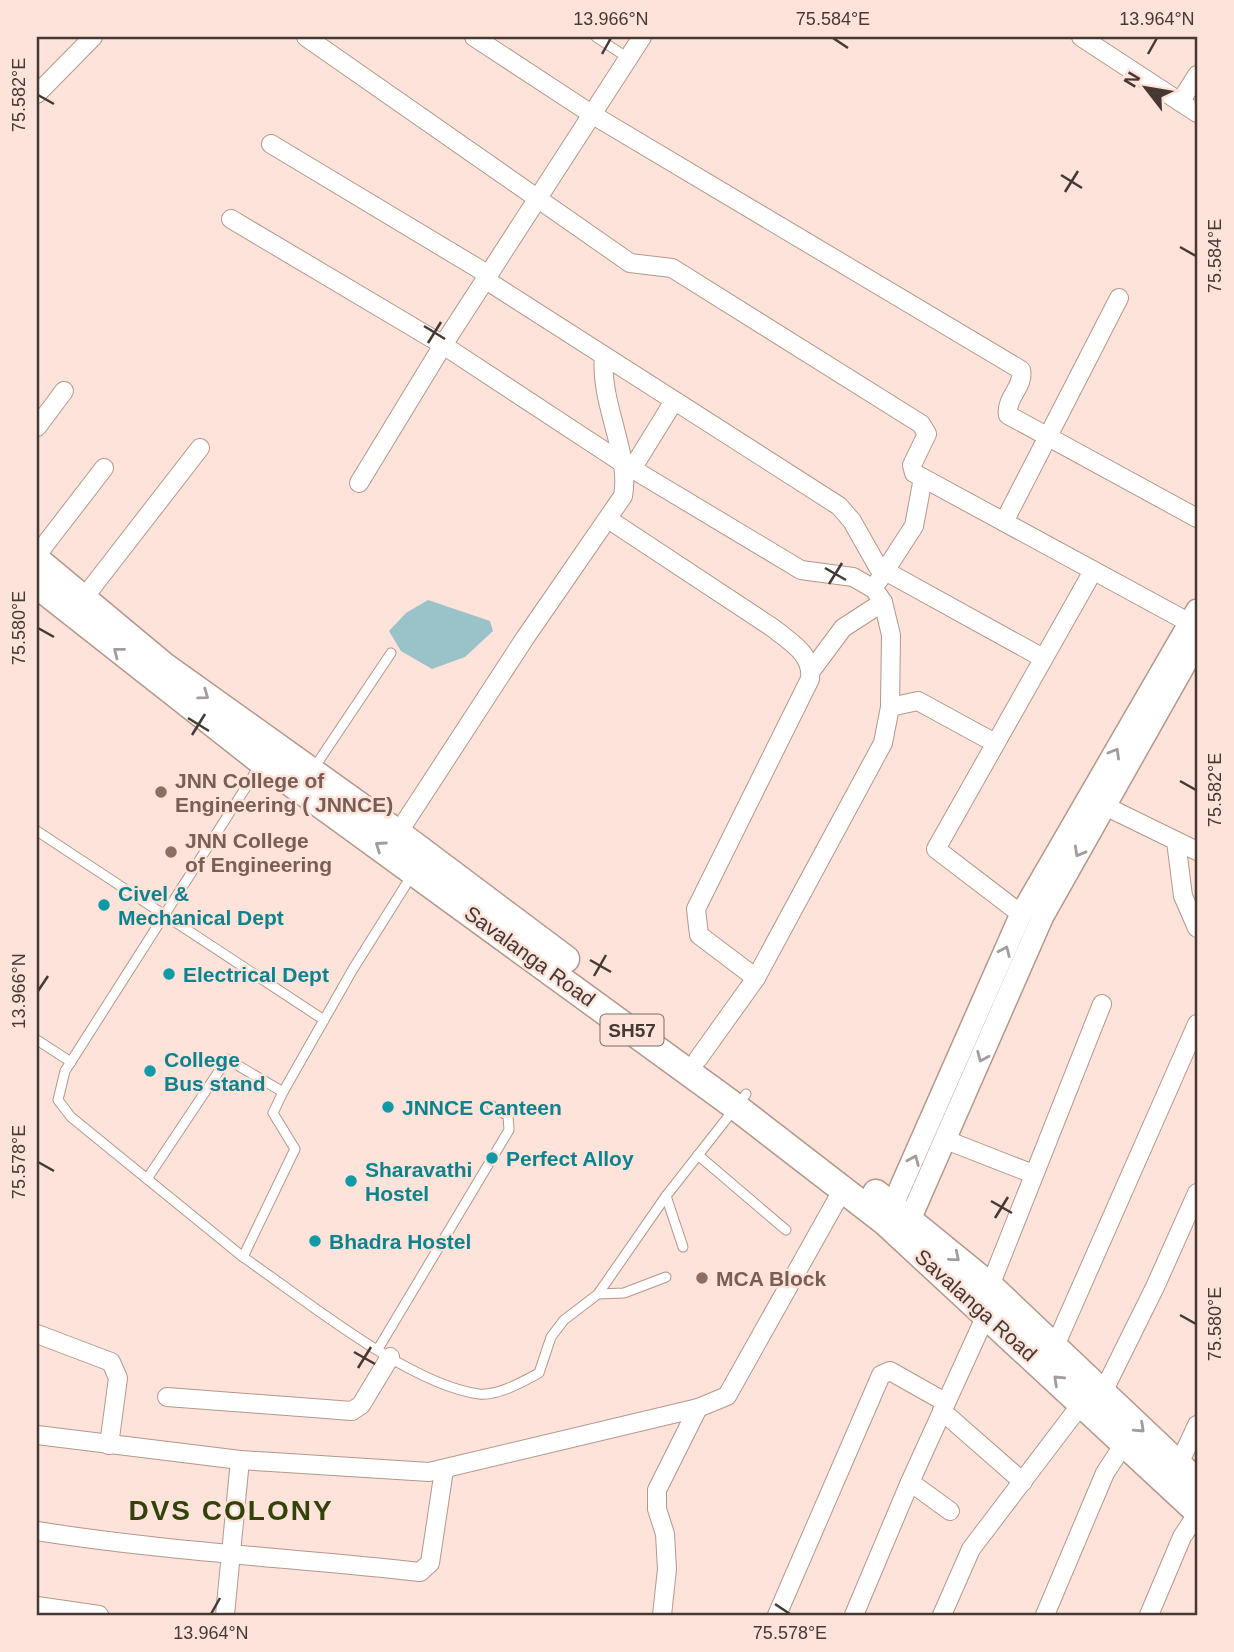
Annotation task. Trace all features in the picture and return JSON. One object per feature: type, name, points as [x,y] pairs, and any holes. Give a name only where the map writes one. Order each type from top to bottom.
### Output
[{"type":"main road","name":"Savalanga Road","points":[[37,558],[268,754],[415,871],[741,1100],[898,1221],[990,1286],[1055,1346],[1124,1444],[1197,1512]]},
{"type":"main road","name":"Savalanga Road","points":[[37,585],[72,616],[268,754],[311,773],[398,833],[698,1059],[842,1189],[898,1221],[987,1313],[1188,1473]]},
{"type":"street","points":[[37,94],[93,37]]},
{"type":"street","points":[[306,37],[630,263],[672,268],[921,424],[927,435],[912,469],[923,478],[1195,626]]},
{"type":"street","points":[[474,37],[593,115],[1021,370],[1022,378],[1008,404],[1008,415],[1197,518]]},
{"type":"street","points":[[359,483],[443,345],[642,37]]},
{"type":"street","points":[[1081,37],[1197,113]]},
{"type":"street","points":[[1180,102],[1197,75]]},
{"type":"street","points":[[271,144],[487,278],[839,506],[852,521],[873,563],[884,571],[1043,659]]},
{"type":"street","points":[[231,219],[443,345],[626,465],[802,570],[853,577],[878,596]]},
{"type":"street","points":[[1004,522],[1119,298]]},
{"type":"street","points":[[398,833],[525,638],[623,496],[626,465],[603,379],[604,356]]},
{"type":"street","points":[[37,428],[64,391]]},
{"type":"street","points":[[626,465],[674,401]]},
{"type":"street","points":[[83,598],[200,448]]},
{"type":"street","points":[[37,558],[104,468]]},
{"type":"street","points":[[698,1059],[756,978],[883,743],[890,707],[891,635],[878,596],[884,571],[914,526],[923,478]]},
{"type":"street","points":[[608,519],[773,628],[805,655],[811,671]]},
{"type":"street","points":[[1021,914],[936,849],[1093,571]]},
{"type":"street","points":[[756,978],[699,935],[696,909],[811,671],[843,628],[878,596]]},
{"type":"street","points":[[898,1221],[946,1140],[1043,916],[1105,807],[1195,626]]},
{"type":"street","points":[[898,1221],[1021,914],[1195,626]]},
{"type":"street","points":[[890,707],[918,701],[995,743]]},
{"type":"street","points":[[1105,807],[1197,851]]},
{"type":"street","points":[[1175,841],[1183,896],[1197,929]]},
{"type":"street","points":[[990,1286],[1102,1004]]},
{"type":"street","points":[[1055,1346],[1197,1024]]},
{"type":"street","points":[[946,1140],[1033,1174]]},
{"type":"street","points":[[37,1435],[240,1460],[429,1472],[698,1408],[727,1396],[842,1189]]},
{"type":"street","points":[[942,1615],[971,1549],[1092,1398],[1155,1287],[1197,1193]]},
{"type":"street","points":[[854,1615],[943,1406],[987,1313]]},
{"type":"street","points":[[37,1334],[111,1363],[118,1378],[109,1445]]},
{"type":"street","points":[[167,1397],[352,1411],[361,1405],[384,1353]]},
{"type":"street","points":[[777,1615],[881,1375],[890,1371],[943,1406],[1023,1482]]},
{"type":"street","points":[[662,1615],[667,1569],[657,1490],[698,1408]]},
{"type":"street","points":[[1188,1473],[1197,1425]]},
{"type":"street","points":[[1045,1615],[1105,1473],[1124,1444]]},
{"type":"street","points":[[225,1615],[240,1460]]},
{"type":"street","points":[[37,1531],[119,1544],[232,1552],[420,1572],[430,1563],[444,1470]]},
{"type":"street","points":[[910,1482],[950,1511]]},
{"type":"street","points":[[1149,1615],[1182,1537],[1197,1512]]},
{"type":"street","points":[[37,1606],[99,1615]]},
{"type":"lane","points":[[597,37],[628,58]]},
{"type":"lane","points":[[311,773],[391,653]]},
{"type":"lane","points":[[268,754],[71,1062],[59,1088],[58,1100],[71,1117],[243,1257],[384,1353],[439,1383],[481,1395],[513,1387],[539,1373],[551,1337],[564,1320],[598,1294],[666,1196],[741,1100]]},
{"type":"lane","points":[[37,831],[324,1020]]},
{"type":"lane","points":[[243,1257],[295,1149],[274,1113],[282,1092],[415,871]]},
{"type":"lane","points":[[37,1040],[71,1062]]},
{"type":"lane","points":[[147,1179],[227,1059],[282,1092]]},
{"type":"lane","points":[[384,1353],[509,1130],[508,1116],[492,1106]]},
{"type":"lane","points":[[698,1155],[786,1230]]},
{"type":"lane","points":[[666,1196],[683,1247]]},
{"type":"lane","points":[[598,1294],[624,1293],[666,1277]]},
{"type":"water","points":[[428,600],[490,621],[493,631],[465,657],[432,669],[401,651],[389,631],[406,613]]},
{"type":"place","name":"JNN College of Engineering ( JNNCE)","points":[[161,792]]},
{"type":"place","name":"JNN College of Engineering","points":[[171,852]]},
{"type":"place","name":"Civel & Mechanical Dept","points":[[104,905]]},
{"type":"place","name":"Electrical Dept","points":[[169,974]]},
{"type":"place","name":"College Bus stand","points":[[150,1071]]},
{"type":"place","name":"JNNCE Canteen","points":[[388,1107]]},
{"type":"place","name":"Perfect Alloy","points":[[492,1158]]},
{"type":"place","name":"Sharavathi Hostel","points":[[351,1181]]},
{"type":"place","name":"Bhadra Hostel","points":[[315,1241]]},
{"type":"place","name":"MCA Block","points":[[702,1278]]},
{"type":"district","name":"DVS COLONY","points":[[231,1510]]}]
